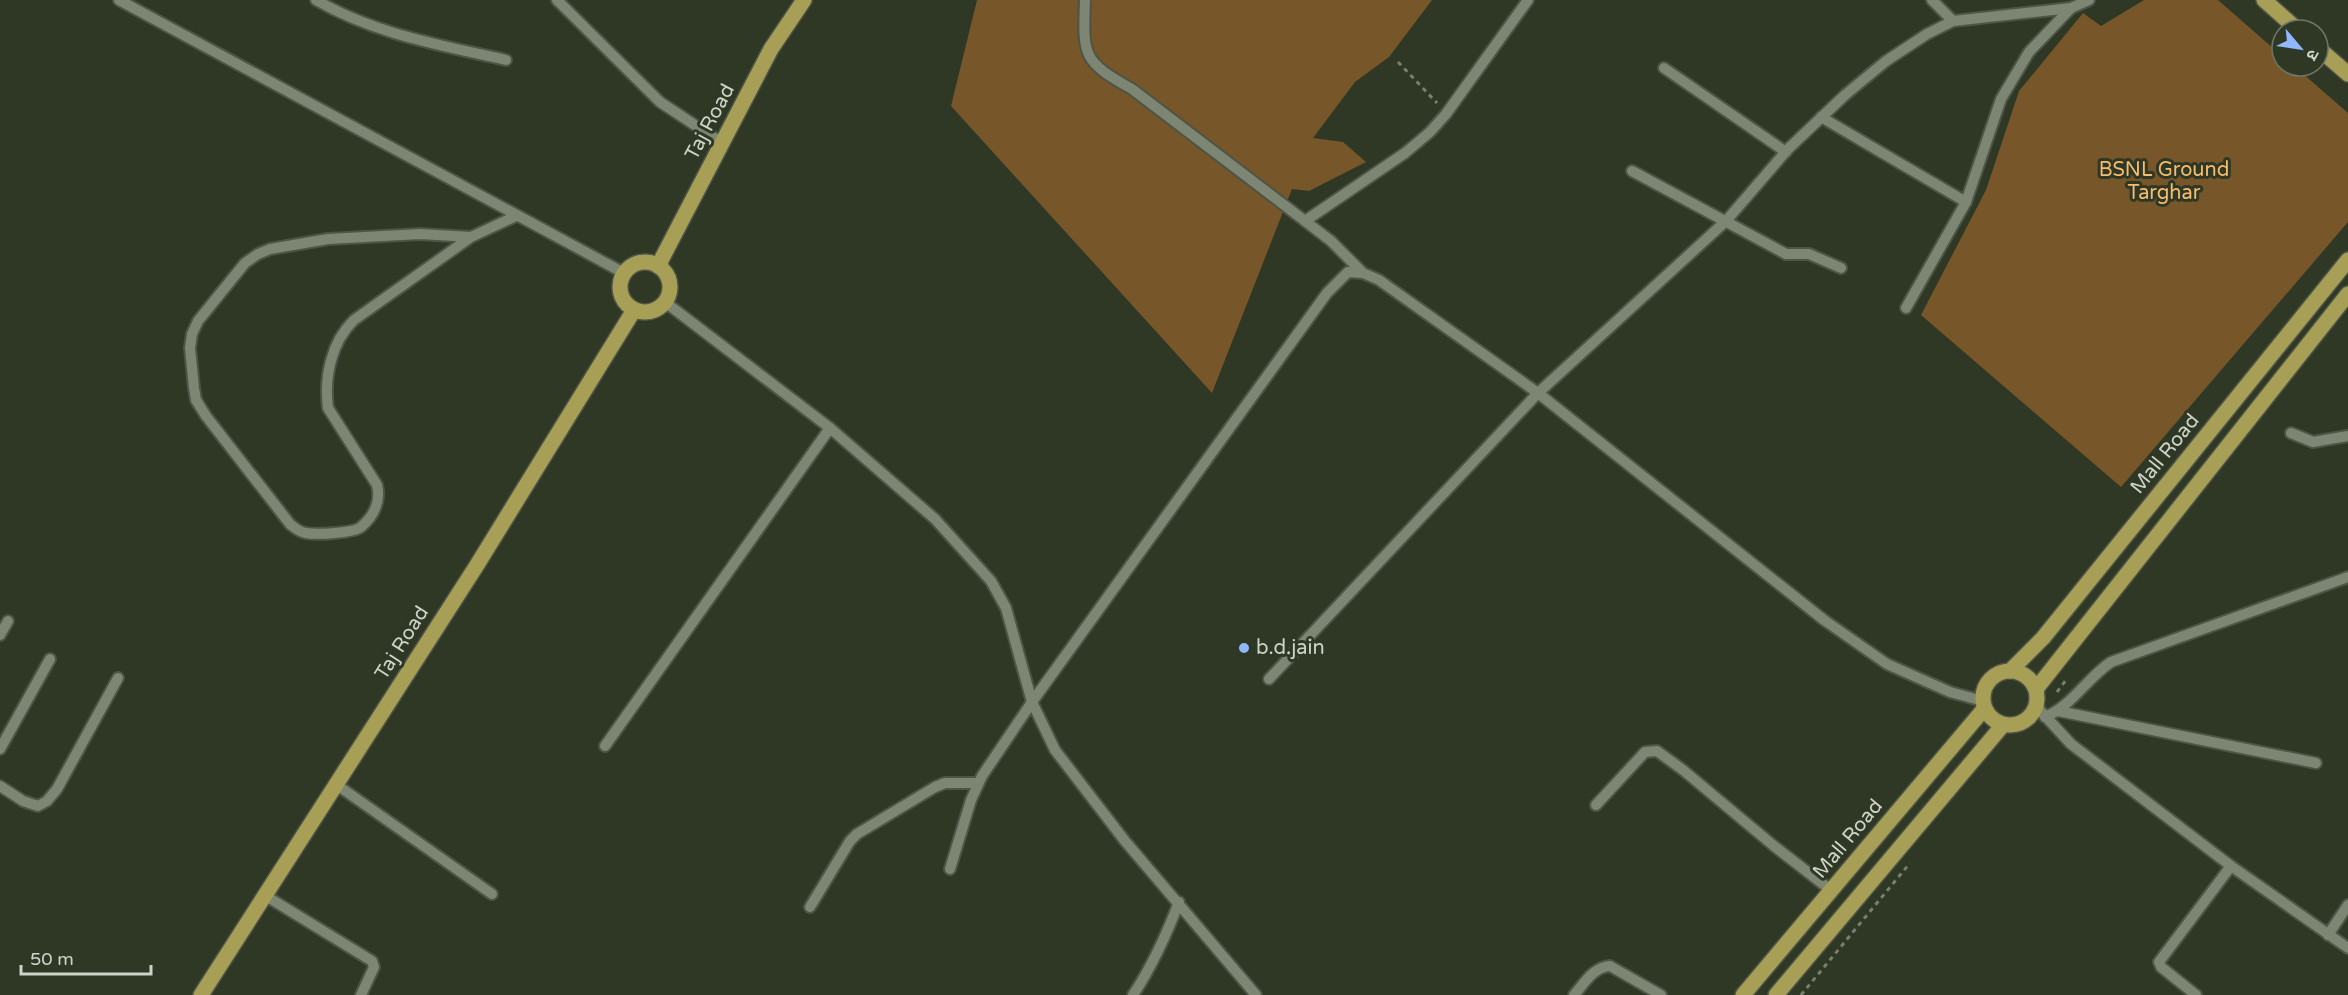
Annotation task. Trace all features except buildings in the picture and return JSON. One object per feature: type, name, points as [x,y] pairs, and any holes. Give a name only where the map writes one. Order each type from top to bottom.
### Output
[{"type":"main road","name":"Taj Road","points":[[658,266],[771,49],[804,0]]},
{"type":"main road","points":[[2264,0],[2284,18]]},
{"type":"main road","points":[[2330,58],[2348,74]]},
{"type":"main road","name":"Mall Road","points":[[2010,671],[2043,638],[2348,260]]},
{"type":"main road","points":[[643,262],[658,266],[668,278],[669,286],[665,302],[654,310],[641,312],[628,306],[621,294],[620,286],[624,273],[643,262]]},
{"type":"main road","points":[[2036,690],[2348,294]]},
{"type":"main road","name":"Taj Road","points":[[201,995],[477,565],[634,310]]},
{"type":"main road","points":[[2010,671],[2026,676],[2036,690],[2040,711],[2020,724],[2003,725],[1992,719],[1984,705],[1987,684],[1993,677],[2010,671]]},
{"type":"main road","name":"Mall Road","points":[[1743,995],[1832,891],[1984,705]]},
{"type":"main road","points":[[1776,995],[2003,725]]},
{"type":"street","points":[[119,0],[624,273]]},
{"type":"street","points":[[316,0],[331,9],[386,31],[506,60]]},
{"type":"street","points":[[557,0],[660,102],[722,143]]},
{"type":"street","points":[[1085,0],[1086,49],[1094,65],[1103,73],[1132,89],[1305,221],[1363,273]]},
{"type":"street","points":[[1305,221],[1405,153],[1430,132],[1446,114],[1527,0]]},
{"type":"street","points":[[1932,0],[1953,21]]},
{"type":"street","points":[[1269,679],[1538,393],[1726,221],[1786,152],[1821,117],[1886,61],[1927,34],[1953,21],[2071,8],[2089,0]]},
{"type":"street","points":[[1906,308],[1966,202],[2001,99],[2030,52],[2071,8]]},
{"type":"street","points":[[1664,68],[1786,152]]},
{"type":"street","points":[[1821,117],[1966,202]]},
{"type":"street","points":[[1632,171],[1786,254],[1809,254],[1841,268]]},
{"type":"street","points":[[471,237],[395,235],[315,240],[270,249],[245,263],[198,321],[192,334],[190,348],[196,400],[290,524],[298,531],[307,534],[354,531],[361,527],[377,505],[380,494],[377,485],[328,408],[327,396],[333,351],[338,340],[354,320],[471,237],[516,216]]},
{"type":"street","points":[[950,869],[978,783],[1032,702],[1327,293],[1344,273],[1352,271],[1379,280],[1538,393],[1824,620],[1887,664],[1984,705]]},
{"type":"street","points":[[665,302],[830,428],[935,519],[991,581],[1006,608],[1032,702],[1055,750],[1125,841],[1256,995]]},
{"type":"street","points":[[605,746],[830,428]]},
{"type":"street","points":[[2291,433],[2313,442],[2348,436]]},
{"type":"street","points":[[2058,711],[2100,669],[2111,662],[2348,577]]},
{"type":"street","points":[[0,635],[8,621]]},
{"type":"street","points":[[0,749],[50,659]]},
{"type":"street","points":[[0,786],[23,801],[38,806],[47,801],[57,789],[118,678]]},
{"type":"street","points":[[2040,711],[2058,711],[2316,763]]},
{"type":"street","points":[[2040,711],[2071,744],[2231,866],[2348,948]]},
{"type":"street","points":[[1596,805],[1645,752],[1657,751],[1832,891]]},
{"type":"street","points":[[810,907],[850,841],[857,834],[935,787],[945,783],[978,783]]},
{"type":"street","points":[[337,785],[492,894]]},
{"type":"street","points":[[2196,995],[2161,967],[2159,962],[2231,866]]},
{"type":"street","points":[[266,896],[372,961],[374,967],[361,995]]},
{"type":"street","points":[[1133,995],[1151,968],[1164,942],[1179,902]]},
{"type":"street","points":[[2328,935],[2348,904]]},
{"type":"street","points":[[1574,995],[1592,974],[1610,966],[1661,995]]},
{"type":"path","points":[[1398,62],[1446,114]]},
{"type":"path","points":[[1801,995],[1912,860]]},
{"type":"green space","points":[[977,0],[1432,0],[1389,57],[1355,82],[1313,138],[1343,142],[1366,162],[1309,191],[1292,189],[1212,393],[951,106]]},
{"type":"green space","name":"BSNL Ground Targhar","points":[[2144,0],[2218,0],[2270,46],[2270,78],[2308,78],[2348,113],[2348,222],[2121,487],[1921,315],[1986,190],[2019,91],[2083,13],[2101,26]]},
{"type":"place","name":"b.d.jain","points":[[1244,648]]}]
